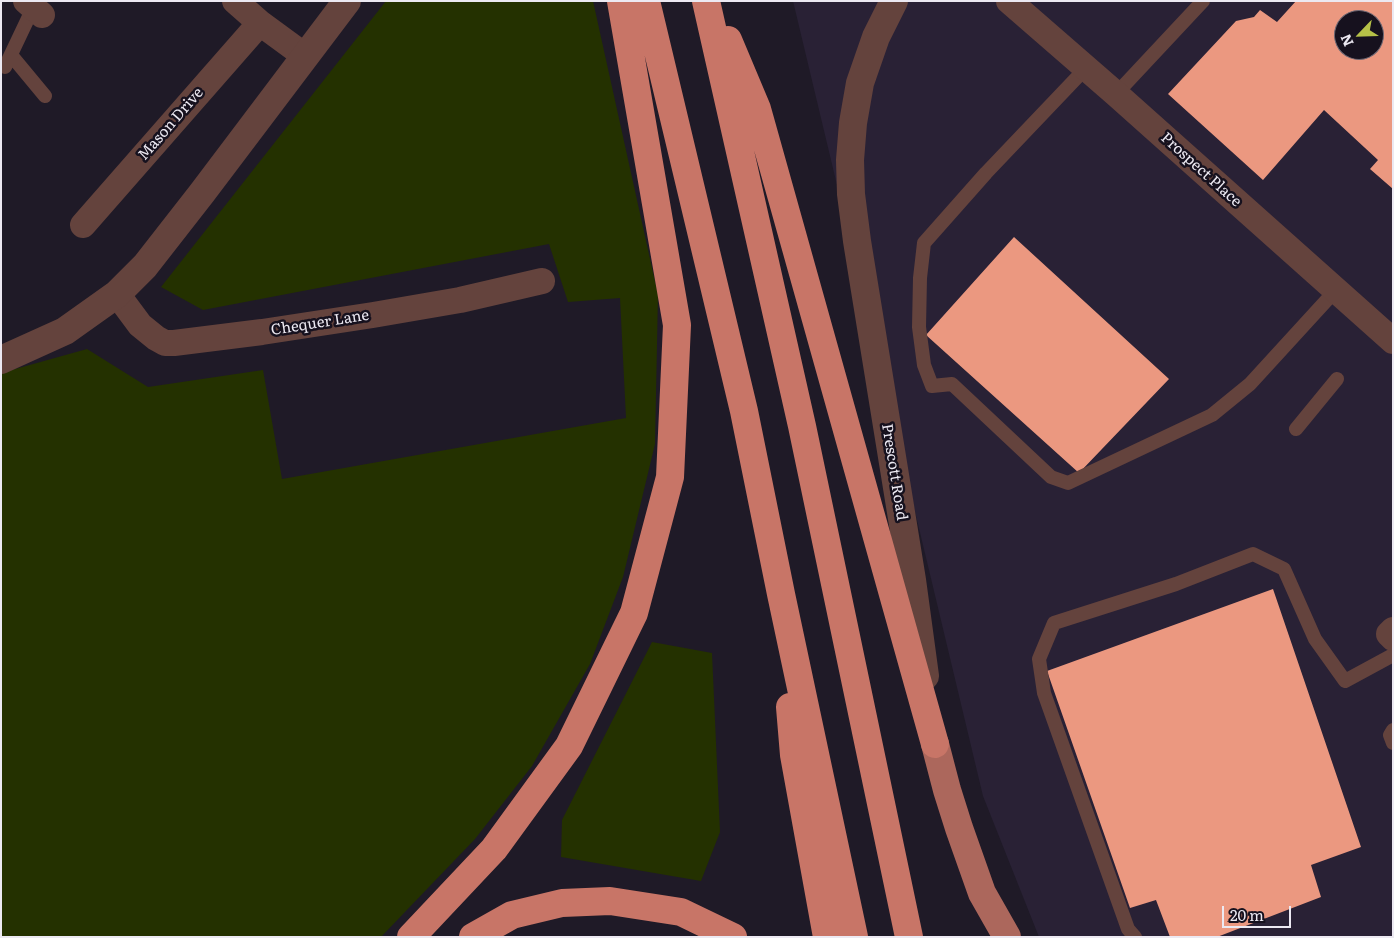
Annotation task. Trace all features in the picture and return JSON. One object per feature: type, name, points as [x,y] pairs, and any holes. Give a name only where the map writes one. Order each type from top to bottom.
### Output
[{"type":"highway","points":[[411,937],[494,850],[569,746],[634,613],[670,477],[677,325],[621,1]]},
{"type":"highway","points":[[646,1],[744,411],[780,594],[854,937]]},
{"type":"highway","points":[[706,1],[802,426],[909,937]]},
{"type":"highway","points":[[712,1],[757,109],[935,744]]},
{"type":"highway","points":[[780,594],[794,755],[828,937]]},
{"type":"highway","points":[[473,937],[512,915],[562,903],[610,901],[681,912],[733,937]]},
{"type":"main road","name":"Prescott Road","points":[[935,744],[947,790],[982,893],[1007,937]]},
{"type":"street","points":[[235,1],[260,23],[305,56]]},
{"type":"street","points":[[1,360],[65,331],[116,294],[145,266],[347,1]]},
{"type":"street","name":"Prospect Place","points":[[1008,1],[1116,94],[1393,341]]},
{"type":"street","name":"Prescott Road","points":[[895,4],[876,37],[860,83],[853,123],[850,160],[851,194],[858,251],[912,580],[935,744]]},
{"type":"street","name":"Mason Drive","points":[[83,225],[260,23]]},
{"type":"street","name":"Chequer Lane","points":[[116,294],[140,325],[156,338],[174,343],[373,315],[460,300],[542,281]]},
{"type":"street","points":[[1393,630],[1389,634],[1393,638]]},
{"type":"lane","points":[[1116,94],[1203,1]]},
{"type":"lane","points":[[34,8],[8,61],[45,96]]},
{"type":"lane","points":[[1086,68],[986,173],[924,243],[920,278],[919,327],[924,365],[932,386],[952,384],[1052,477],[1068,483],[1212,415],[1250,384],[1336,290]]},
{"type":"lane","points":[[1296,429],[1337,378]]},
{"type":"lane","points":[[1135,937],[1128,929],[1044,693],[1039,659],[1054,623],[1176,584],[1253,554],[1284,569],[1315,639],[1345,681],[1393,655]]},
{"type":"lane","points":[[1393,730],[1390,735],[1393,743]]},
{"type":"shaded area","points":[[793,1],[1393,1],[1393,937],[1039,937],[983,796]]},
{"type":"green space","points":[[386,1],[593,1],[658,295],[655,444],[623,577],[590,664],[532,766],[475,839],[381,937],[1,937],[1,373],[87,349],[148,387],[263,370],[282,479],[626,418],[620,298],[568,302],[549,244],[203,310],[161,287]]},
{"type":"green space","points":[[652,642],[712,653],[720,832],[701,881],[561,857],[562,820]]},
{"type":"building","points":[[1296,1],[1393,1],[1393,189],[1370,169],[1378,160],[1324,110],[1263,180],[1168,94],[1236,21],[1254,17],[1260,10],[1277,22]]},
{"type":"building","points":[[1014,237],[1169,379],[1079,473],[926,335]]},
{"type":"building","points":[[1273,589],[1361,847],[1311,865],[1321,897],[1217,937],[1170,937],[1156,900],[1130,908],[1047,671]]}]
